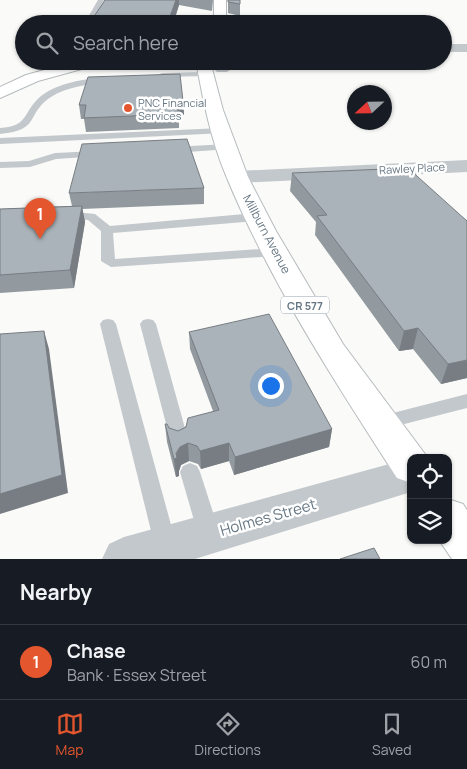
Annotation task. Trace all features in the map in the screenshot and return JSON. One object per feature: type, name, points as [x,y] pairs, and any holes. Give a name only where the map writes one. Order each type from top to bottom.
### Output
[{"type":"main road","points":[[219,15],[220,0]]},
{"type":"main road","points":[[0,93],[32,78],[62,70]]},
{"type":"main road","name":"Millburn Avenue","points":[[205,70],[221,129],[238,177],[257,217],[332,352],[407,460]]},
{"type":"main road","points":[[221,129],[222,70]]},
{"type":"main road","points":[[452,523],[467,544]]},
{"type":"street","points":[[452,48],[467,48]]},
{"type":"street","name":"Rawley Place","points":[[238,177],[467,166]]},
{"type":"street","name":"Holmes Street","points":[[141,555],[407,475]]},
{"type":"lane","points":[[92,15],[101,0]]},
{"type":"lane","points":[[153,76],[191,70]]},
{"type":"lane","points":[[0,131],[18,129],[26,125],[42,99],[49,95],[75,84],[118,78]]},
{"type":"lane","points":[[0,142],[221,129]]},
{"type":"lane","points":[[164,150],[221,129]]},
{"type":"lane","points":[[0,165],[30,164],[55,156],[104,153]]},
{"type":"lane","points":[[55,216],[73,215],[90,217],[108,230],[257,217]]},
{"type":"lane","points":[[108,230],[108,261],[111,264],[276,252]]},
{"type":"lane","points":[[108,324],[141,555]]},
{"type":"lane","points":[[148,324],[179,439]]},
{"type":"lane","points":[[380,423],[467,401]]},
{"type":"lane","points":[[190,472],[209,534]]},
{"type":"building","points":[[105,0],[176,0],[171,15],[95,15]]},
{"type":"building","points":[[228,0],[240,0],[240,4],[228,2]]},
{"type":"building","name":"PNC Financial Services","points":[[180,74],[183,101],[175,103],[179,114],[84,118],[86,105],[79,105],[88,77]]},
{"type":"building","points":[[187,139],[204,188],[69,193],[82,144]]},
{"type":"building","points":[[408,168],[467,221],[467,360],[448,364],[418,328],[404,331],[317,216],[327,215],[292,173]]},
{"type":"building","points":[[82,206],[70,270],[0,275],[0,209]]},
{"type":"building","points":[[269,314],[332,429],[235,457],[229,443],[200,451],[197,446],[188,443],[180,447],[176,453],[177,458],[174,459],[165,424],[169,428],[178,431],[186,427],[188,418],[219,410],[189,332]]},
{"type":"building","points":[[44,331],[62,475],[0,494],[0,334]]},
{"type":"building","points":[[374,548],[380,559],[340,559]]},
{"type":"place","name":"PNC Financial Services","points":[[128,108]]},
{"type":"place","name":"Chase","points":[[40,239]]}]
